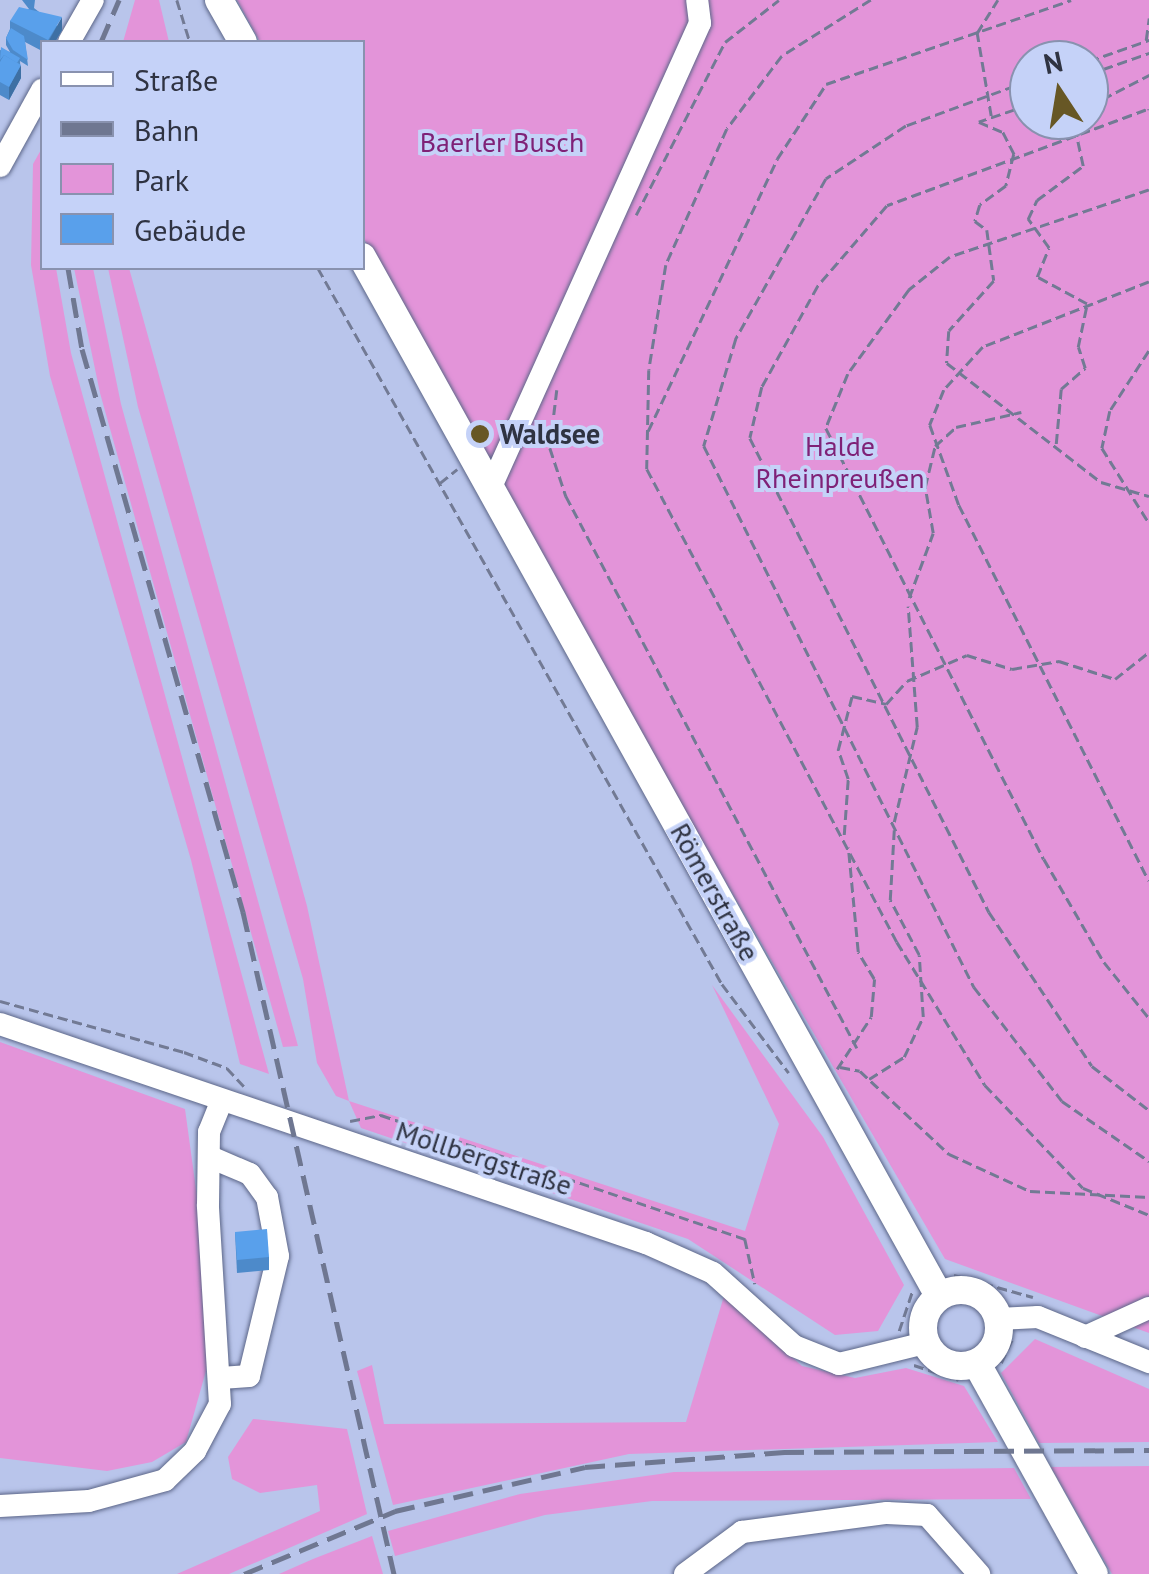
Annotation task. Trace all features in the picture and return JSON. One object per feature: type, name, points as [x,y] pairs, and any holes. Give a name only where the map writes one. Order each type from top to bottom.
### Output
[{"type":"main road","points":[[220,0],[242,40]]},
{"type":"main road","name":"Römerstraße","points":[[365,263],[490,489],[830,1074],[927,1286]]},
{"type":"main road","points":[[977,1376],[1008,1327],[975,1292],[927,1286],[914,1347],[977,1376],[1094,1574]]},
{"type":"street","points":[[71,40],[94,0]]},
{"type":"street","points":[[490,489],[700,23],[696,0]]},
{"type":"street","points":[[0,166],[40,94]]},
{"type":"street","name":"Mollbergstraße","points":[[0,1024],[220,1104],[646,1244],[712,1273],[794,1346],[840,1364],[914,1347]]},
{"type":"street","points":[[0,1506],[89,1501],[165,1480],[195,1451],[220,1404],[222,1378],[208,1205],[210,1157],[220,1104]]},
{"type":"street","points":[[210,1157],[250,1174],[267,1197],[278,1256],[272,1304],[248,1376],[222,1378]]},
{"type":"street","points":[[1085,1337],[1149,1308]]},
{"type":"street","points":[[1008,1327],[1038,1317],[1149,1362]]},
{"type":"street","points":[[685,1574],[742,1532],[888,1512],[927,1515],[979,1574]]},
{"type":"path","points":[[177,0],[189,40]]},
{"type":"path","points":[[633,219],[725,42],[779,0]]},
{"type":"path","points":[[870,0],[782,56],[728,129],[666,265],[647,432],[648,469],[920,980],[1032,1141],[1098,1194],[1149,1215]]},
{"type":"path","points":[[991,117],[980,24],[998,0]]},
{"type":"path","points":[[647,432],[777,160],[826,84],[980,24],[1071,0]]},
{"type":"path","points":[[1109,54],[1147,40],[1149,18]]},
{"type":"path","points":[[1109,67],[1149,53]]},
{"type":"path","points":[[1109,96],[1149,75]]},
{"type":"path","points":[[1009,89],[863,148],[826,180],[736,338],[708,414],[712,476],[974,988],[1042,1078],[1088,1123],[1149,1161]]},
{"type":"path","points":[[1109,123],[1148,110]]},
{"type":"path","points":[[1009,111],[979,125],[1003,132],[1014,154],[1002,193],[980,205],[975,221],[987,245],[992,290],[963,308],[945,339],[959,374],[1021,412],[1056,445],[1120,490],[1149,523]]},
{"type":"path","points":[[1057,140],[887,206],[862,229],[818,286],[758,404],[750,438],[759,470],[1040,994],[1092,1066],[1149,1110]]},
{"type":"path","points":[[1032,231],[1037,200],[1072,182],[1086,160],[1078,140]]},
{"type":"path","points":[[1149,190],[950,257],[909,290],[848,374],[826,428],[908,602],[1104,962],[1149,1018]]},
{"type":"path","points":[[1032,231],[1049,248],[1037,277],[1088,304]]},
{"type":"path","points":[[319,270],[722,984],[790,1075]]},
{"type":"path","points":[[869,1079],[910,1048],[924,1017],[919,955],[890,900],[894,826],[916,677],[905,640],[908,602],[933,533],[925,488],[935,446],[933,414],[959,374],[983,347],[1149,282]]},
{"type":"path","points":[[1056,445],[1061,388],[1085,368],[1078,346],[1088,304]]},
{"type":"path","points":[[1120,490],[1102,432],[1149,351]]},
{"type":"path","points":[[559,375],[550,448],[566,496],[858,1048]]},
{"type":"path","points":[[935,446],[956,428],[1021,412]]},
{"type":"path","points":[[935,446],[1036,665],[1149,881]]},
{"type":"path","points":[[1120,490],[1149,496]]},
{"type":"path","points":[[886,704],[916,677],[967,655],[1012,669],[1059,661],[1115,679],[1149,652]]},
{"type":"path","points":[[830,1074],[858,1048],[874,980],[858,952],[844,837],[842,730],[852,696],[886,704]]},
{"type":"path","points":[[0,1001],[184,1052],[227,1068],[248,1091]]},
{"type":"path","points":[[830,1074],[869,1079],[949,1154],[1030,1191],[1149,1197]]},
{"type":"path","points":[[334,1118],[351,1121]]},
{"type":"path","points":[[1008,1327],[977,1376],[912,1365],[914,1347],[896,1334],[927,1286],[943,1271],[1040,1300]]},
{"type":"green space","points":[[135,0],[159,0],[169,40],[124,40]]},
{"type":"green space","name":"Halde Rheinpreußen","points":[[237,0],[1149,0],[1149,1333],[945,1259],[486,470],[365,241],[365,40],[259,40]]},
{"type":"green space","points":[[40,152],[40,270],[56,270],[71,353],[269,1074],[240,1064],[191,860],[50,376],[31,265],[33,164]]},
{"type":"green space","points":[[74,270],[93,270],[121,404],[298,1046],[283,1047],[100,393]]},
{"type":"green space","points":[[108,270],[130,270],[307,906],[349,1101],[336,1096],[317,1063],[303,979],[138,407]]},
{"type":"green space","points":[[712,985],[823,1137],[904,1285],[878,1331],[835,1335],[688,1239],[361,1128],[349,1101],[745,1231],[779,1124]]},
{"type":"green space","points":[[0,1042],[185,1109],[216,1335],[186,1442],[152,1462],[107,1471],[0,1458]]},
{"type":"green space","points":[[724,1296],[802,1366],[855,1378],[906,1368],[964,1386],[998,1442],[629,1454],[393,1505],[357,1371],[372,1365],[384,1424],[686,1422]]},
{"type":"green space","points":[[1035,1339],[1149,1389],[1149,1442],[1039,1443],[1001,1373]]},
{"type":"green space","points":[[253,1419],[347,1429],[367,1514],[229,1574],[177,1574],[320,1511],[317,1485],[260,1493],[232,1479],[228,1457]]},
{"type":"green space","points":[[1149,1466],[1149,1574],[1112,1574],[1051,1467]]},
{"type":"green space","points":[[1014,1468],[1031,1499],[652,1501],[545,1515],[395,1556],[388,1531],[520,1494],[674,1472]]},
{"type":"green space","points":[[372,1536],[383,1574],[279,1574],[313,1559]]},
{"type":"building","points":[[19,7],[62,17],[48,40],[10,21]]},
{"type":"building","points":[[11,28],[24,36],[28,60],[13,50],[6,38]]},
{"type":"building","points":[[1,47],[20,58],[17,63],[4,55],[0,60]]},
{"type":"building","points":[[4,55],[21,65],[9,87],[0,82]]},
{"type":"building","points":[[267,1229],[269,1257],[237,1260],[235,1232]]},
{"type":"railway","points":[[102,40],[119,0]]},
{"type":"railway","points":[[68,270],[82,349],[243,912],[394,1574]]},
{"type":"railway","points":[[244,1574],[395,1511],[585,1467],[784,1452],[1149,1450]]},
{"type":"place","name":"Waldsee","points":[[480,434]]},
{"type":"park label","name":"Baerler Busch","points":[[502,142]]}]
